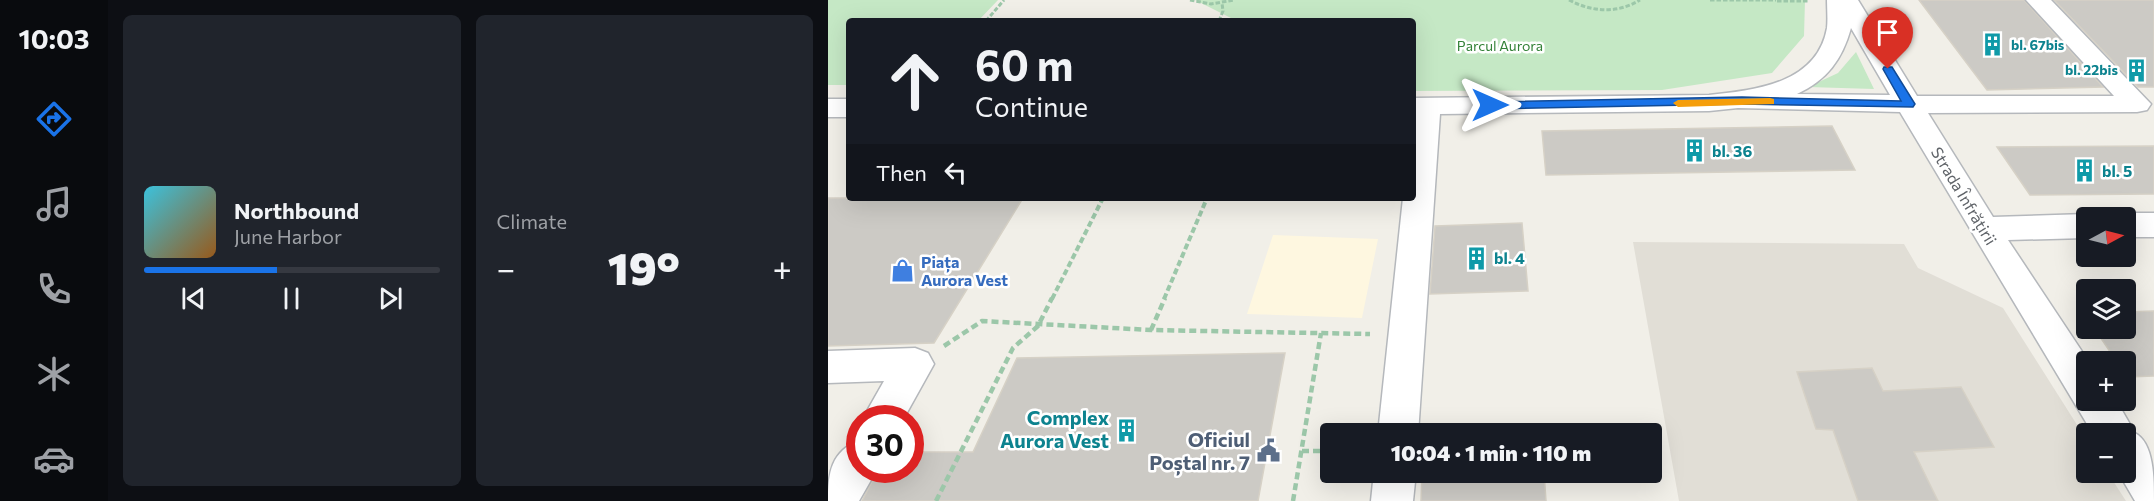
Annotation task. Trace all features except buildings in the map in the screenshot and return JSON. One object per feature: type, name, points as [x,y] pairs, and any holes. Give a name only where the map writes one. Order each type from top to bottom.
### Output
[{"type":"street","points":[[1742,101],[1803,83],[1820,69],[1833,50],[1840,31],[1839,0]]},
{"type":"street","name":"Strada Înfrățirii","points":[[1846,0],[1984,229],[2076,373]]},
{"type":"street","points":[[1416,167],[1420,106],[1742,101],[2137,104],[2038,0]]},
{"type":"street","points":[[1399,423],[1414,201]]},
{"type":"street","points":[[2136,225],[2154,225]]},
{"type":"street","points":[[1984,229],[2076,226]]},
{"type":"street","points":[[828,367],[915,364]]},
{"type":"street","points":[[891,405],[915,364]]},
{"type":"street","points":[[2136,465],[2154,493]]},
{"type":"street","points":[[835,501],[846,483]]},
{"type":"street","points":[[1392,501],[1394,483]]},
{"type":"path","points":[[989,18],[1004,0]]},
{"type":"path","points":[[1190,0],[1201,4],[1234,0]]},
{"type":"path","points":[[1569,0],[1591,8],[1607,10],[1622,8],[1640,0]]},
{"type":"path","points":[[1710,0],[1711,2],[1776,0]]},
{"type":"path","points":[[1220,18],[1223,11],[1222,3]]},
{"type":"path","points":[[936,501],[1013,348],[1038,326],[1101,201]]},
{"type":"path","points":[[1152,330],[1206,201]]},
{"type":"path","points":[[915,364],[982,321],[1038,326],[1152,330],[1405,335]]},
{"type":"path","points":[[1293,501],[1321,333]]},
{"type":"path","points":[[1302,451],[1320,451]]},
{"type":"shaded area","points":[[1273,235],[1378,239],[1362,318],[1247,314]]},
{"type":"shaded area","points":[[1633,242],[1904,244],[1918,268],[2003,308],[2076,423],[2076,483],[2114,483],[2126,501],[1679,501]]},
{"type":"green space","points":[[828,0],[998,0],[981,18],[846,18],[846,85],[828,85]]},
{"type":"green space","name":"Parcul Aurora","points":[[1195,0],[1805,0],[1804,36],[1772,73],[1662,90],[1416,91],[1416,18],[1231,18]]},
{"type":"green space","points":[[1856,52],[1874,89],[1808,87],[1838,73]]},
{"type":"slow traffic","points":[[1678,103],[1770,101]]},
{"type":"place","name":"bl. 67bis","points":[[1993,45]]},
{"type":"place","name":"bl. 22bis","points":[[2136,70]]},
{"type":"place","name":"bl. 36","points":[[1694,151]]},
{"type":"place","name":"bl. 5","points":[[2084,171]]},
{"type":"place","name":"bl. 4","points":[[1476,258]]},
{"type":"place","name":"Piața Aurora Vest","points":[[903,271]]},
{"type":"place","name":"Complex Aurora Vest","points":[[1127,430]]},
{"type":"place","name":"Oficiul Poștal nr. 7","points":[[1268,451]]},
{"type":"route","points":[[1490,105],[1742,101],[1909,104],[1888,69]]}]
